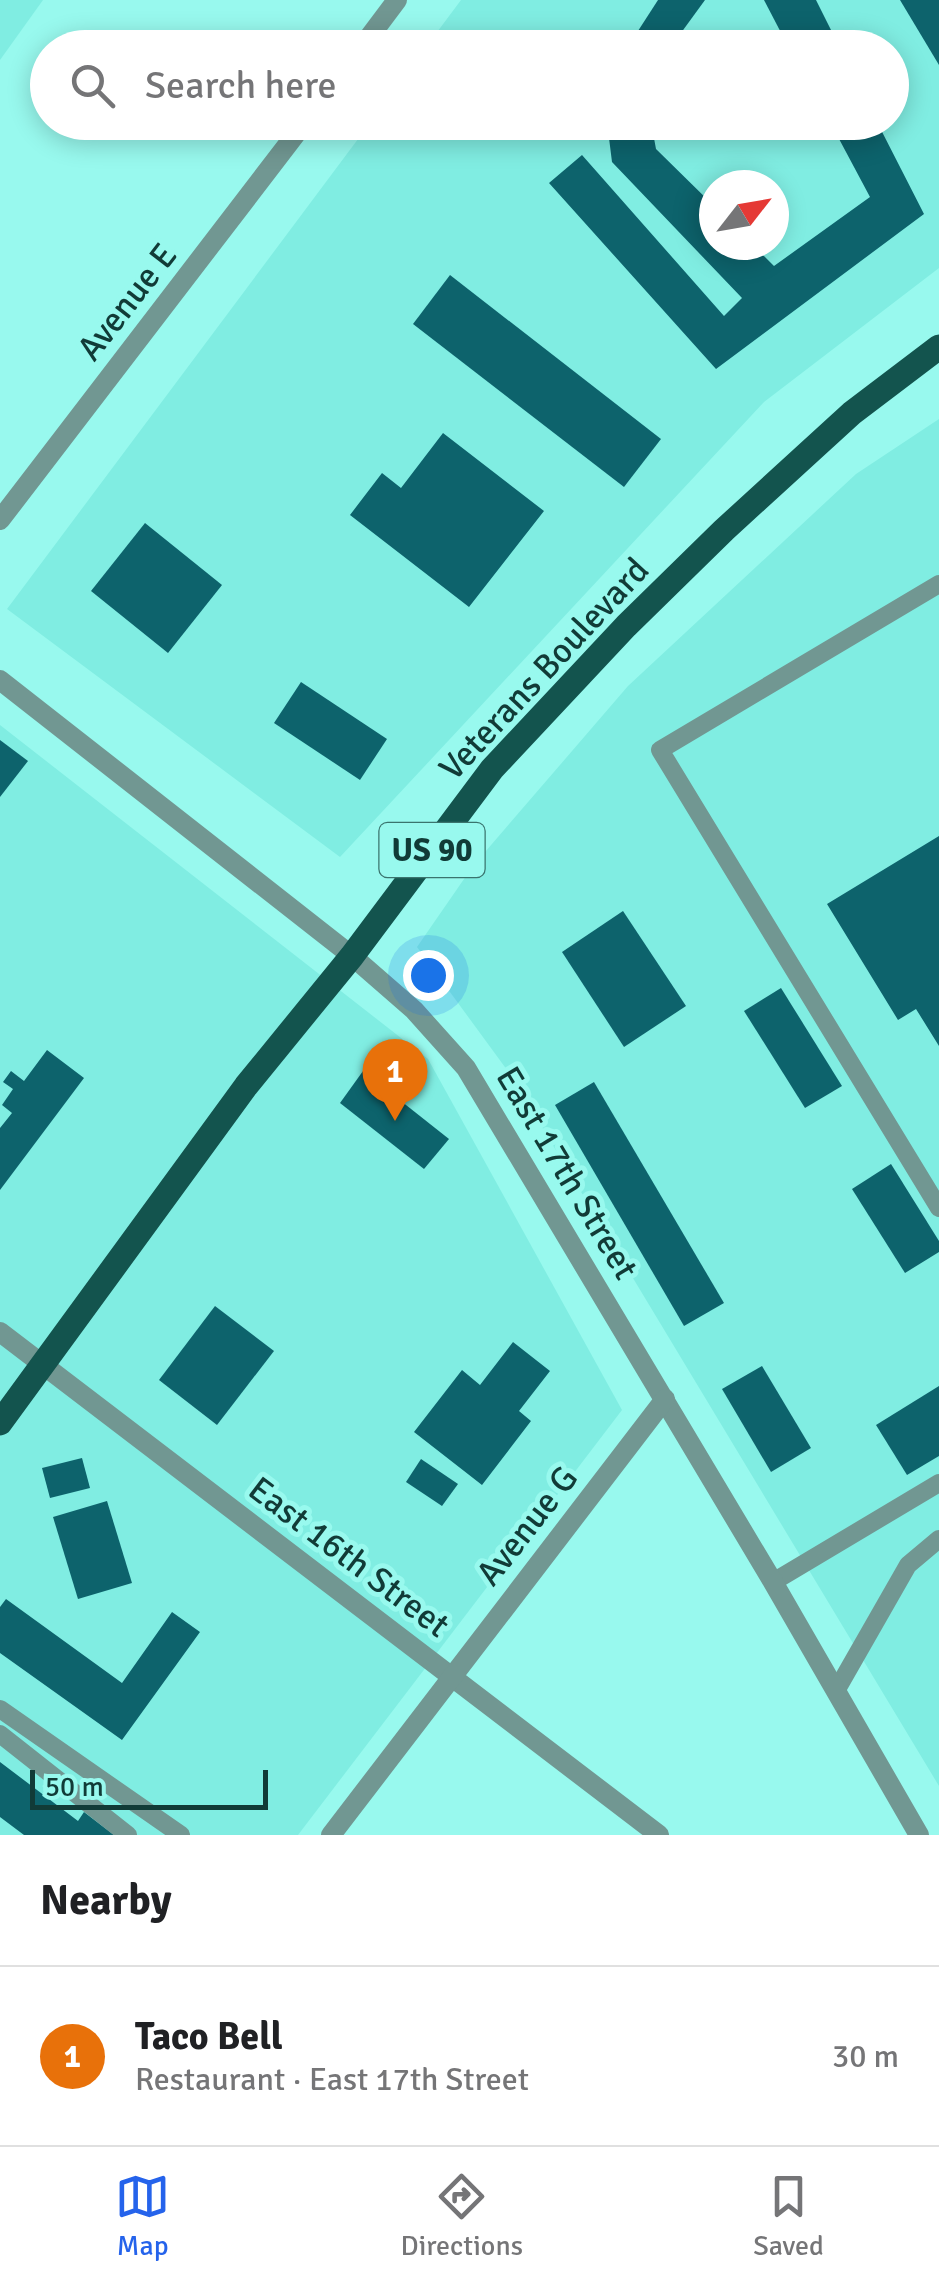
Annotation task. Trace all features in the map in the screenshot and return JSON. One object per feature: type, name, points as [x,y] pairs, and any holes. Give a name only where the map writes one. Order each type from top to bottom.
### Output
[{"type":"main road","name":"Veterans Boulevard","points":[[0,1422],[246,1086],[352,956],[492,769],[626,626],[724,530],[852,413],[939,347]]},
{"type":"street","points":[[374,30],[396,0]]},
{"type":"street","name":"Avenue E","points":[[0,520],[291,140]]},
{"type":"street","name":"East 17th Street","points":[[0,680],[352,956],[414,1010],[466,1068],[665,1399],[919,1835]]},
{"type":"street","name":"East 16th Street","points":[[0,1332],[658,1835]]},
{"type":"street","name":"Avenue G","points":[[331,1835],[665,1399]]},
{"type":"lane","points":[[939,584],[660,750],[939,1208]]},
{"type":"lane","points":[[773,1582],[939,1483]]},
{"type":"lane","points":[[836,1692],[908,1564],[939,1539]]},
{"type":"lane","points":[[0,1709],[181,1835]]},
{"type":"lane","points":[[0,1734],[128,1835]]},
{"type":"shaded area","points":[[0,0],[43,0],[0,60]]},
{"type":"shaded area","points":[[461,0],[939,0],[939,268],[764,402],[340,857],[7,609],[357,140],[909,140],[909,30],[439,30]]},
{"type":"shaded area","points":[[939,419],[939,1786],[510,1074],[417,947],[473,866],[628,686],[856,474]]},
{"type":"shaded area","points":[[0,725],[428,1059],[622,1410],[298,1835],[0,1835]]},
{"type":"building","points":[[658,0],[705,0],[683,30],[639,30]]},
{"type":"building","points":[[764,0],[816,0],[831,30],[780,30]]},
{"type":"building","points":[[900,0],[939,0],[939,65]]},
{"type":"building","points":[[609,140],[654,140],[656,149],[699,191],[699,253],[612,162]]},
{"type":"building","points":[[840,140],[886,140],[924,214],[716,369],[549,183],[582,155],[724,316],[742,298],[706,260],[768,260],[774,266],[789,260],[789,255],[870,197]]},
{"type":"building","points":[[450,275],[661,439],[624,487],[413,324]]},
{"type":"building","points":[[443,433],[544,511],[469,607],[350,515],[382,473],[401,488]]},
{"type":"building","points":[[145,523],[222,585],[168,653],[91,591]]},
{"type":"building","points":[[301,682],[387,739],[360,780],[274,723]]},
{"type":"building","points":[[0,740],[28,761],[0,797]]},
{"type":"building","points":[[939,836],[939,1046],[916,1009],[898,1020],[827,904]]},
{"type":"building","points":[[623,911],[686,1006],[624,1047],[562,952]]},
{"type":"building","points":[[781,988],[842,1086],[805,1108],[744,1011]]},
{"type":"building","points":[[47,1050],[84,1078],[0,1190],[0,1128],[12,1113],[2,1105],[13,1089],[3,1082],[11,1071],[24,1081]]},
{"type":"building","points":[[363,1071],[449,1139],[424,1169],[340,1103]]},
{"type":"building","points":[[594,1082],[724,1303],[684,1326],[555,1105]]},
{"type":"building","points":[[891,1164],[939,1241],[939,1252],[905,1273],[852,1189]]},
{"type":"building","points":[[215,1306],[274,1351],[217,1425],[159,1380]]},
{"type":"building","points":[[513,1342],[550,1371],[519,1411],[531,1421],[482,1485],[414,1432],[462,1370],[480,1385]]},
{"type":"building","points":[[762,1366],[811,1448],[771,1472],[722,1389]]},
{"type":"building","points":[[939,1386],[939,1456],[907,1475],[876,1425]]},
{"type":"building","points":[[82,1458],[90,1488],[50,1498],[42,1468]]},
{"type":"building","points":[[421,1459],[458,1484],[442,1506],[406,1482]]},
{"type":"building","points":[[107,1501],[132,1583],[78,1599],[53,1517]]},
{"type":"building","points":[[6,1599],[122,1683],[172,1612],[200,1632],[122,1740],[0,1653],[0,1607]]},
{"type":"building","points":[[0,1762],[78,1821],[84,1812],[114,1835],[24,1835],[0,1817]]},
{"type":"place","name":"Taco Bell","points":[[395,1121]]}]
